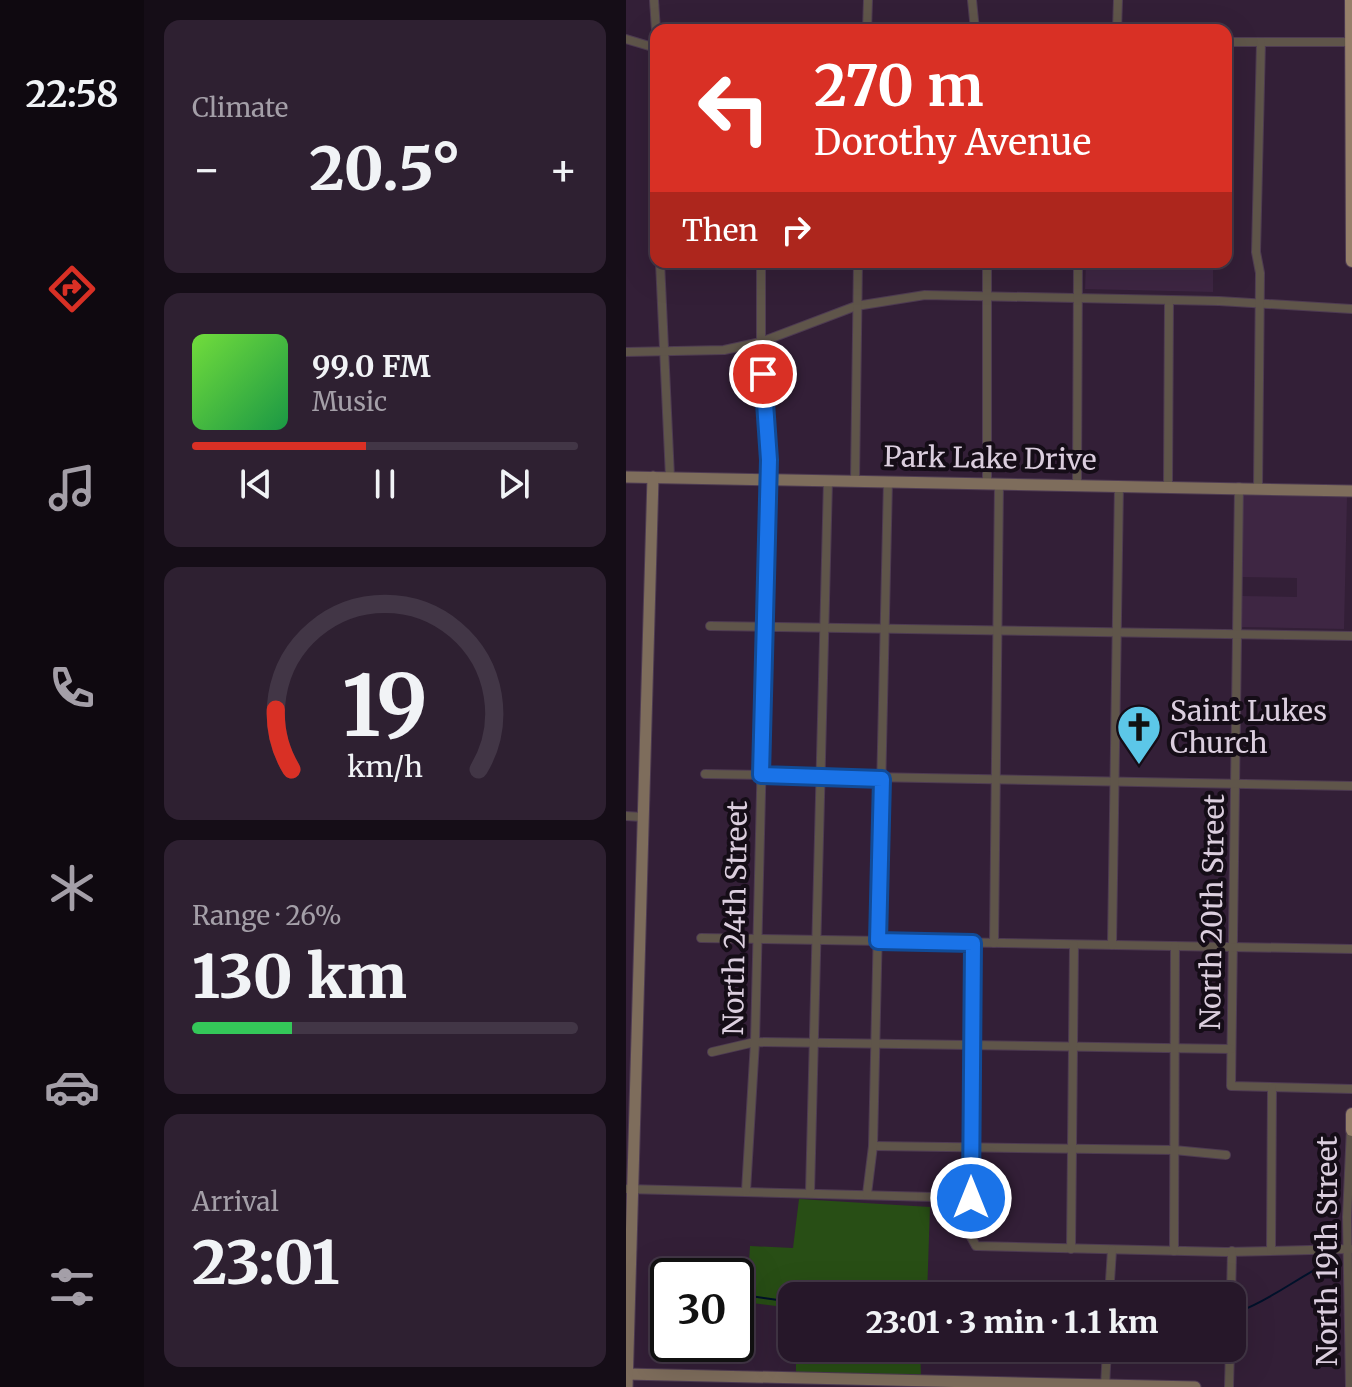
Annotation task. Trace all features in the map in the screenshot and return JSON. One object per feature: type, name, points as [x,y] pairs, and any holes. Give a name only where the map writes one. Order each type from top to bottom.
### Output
[{"type":"main road","points":[[1351,0],[1352,261]]},
{"type":"main road","name":"North 19th Street","points":[[1352,1114],[1352,1128]]},
{"type":"street","points":[[654,0],[656,24]]},
{"type":"street","points":[[867,24],[868,0]]},
{"type":"street","points":[[972,0],[974,24]]},
{"type":"street","points":[[1117,24],[1118,0]]},
{"type":"street","points":[[626,39],[650,46]]},
{"type":"street","points":[[1232,42],[1350,42]]},
{"type":"street","points":[[1258,488],[1260,303],[1256,252],[1261,42]]},
{"type":"street","points":[[660,268],[670,477]]},
{"type":"street","name":"North 24th Street","points":[[746,1191],[755,1042],[768,481],[761,342],[761,268]]},
{"type":"street","points":[[855,480],[858,268]]},
{"type":"street","points":[[987,268],[998,631],[994,943]]},
{"type":"street","points":[[1077,484],[1078,268]]},
{"type":"street","points":[[626,352],[724,350],[761,342],[856,306],[902,297],[1078,297],[1352,309]]},
{"type":"street","points":[[1168,486],[1169,300]]},
{"type":"street","name":"Park Lake Drive","points":[[626,477],[1352,491]]},
{"type":"street","points":[[627,1387],[629,1189],[653,477]]},
{"type":"street","points":[[810,1193],[828,481]]},
{"type":"street","points":[[867,1194],[873,1146],[888,481]]},
{"type":"street","points":[[1112,945],[1119,485]]},
{"type":"street","name":"North 20th Street","points":[[1239,487],[1231,1086],[1272,1088]]},
{"type":"street","points":[[710,626],[1352,636]]},
{"type":"street","points":[[705,774],[1352,786]]},
{"type":"street","points":[[626,816],[642,817]]},
{"type":"street","points":[[701,938],[1352,949]]},
{"type":"street","points":[[973,943],[971,1237],[980,1249],[1350,1249]]},
{"type":"street","points":[[1071,1249],[1074,945]]},
{"type":"street","points":[[1174,1251],[1175,946]]},
{"type":"street","points":[[712,1052],[755,1042],[1231,1049]]},
{"type":"street","points":[[1271,1250],[1272,1088],[1352,1089]]},
{"type":"street","name":"North 19th Street","points":[[1350,1387],[1352,1128]]},
{"type":"street","points":[[873,1146],[1174,1150],[1226,1155]]},
{"type":"street","points":[[629,1189],[971,1198]]},
{"type":"street","points":[[1110,1282],[1112,1250]]},
{"type":"street","points":[[1231,1282],[1232,1251]]},
{"type":"street","points":[[1105,1386],[1106,1362]]},
{"type":"street","points":[[1229,1387],[1230,1362]]},
{"type":"street","points":[[626,1374],[747,1381],[1195,1387]]},
{"type":"shaded area","points":[[1086,268],[1213,268],[1213,292],[1085,289]]},
{"type":"shaded area","points":[[1242,493],[1347,497],[1344,629],[1242,627],[1242,596],[1297,597],[1297,578],[1242,577]]},
{"type":"green space","points":[[799,1199],[930,1207],[927,1282],[778,1282],[778,1306],[754,1303],[754,1258],[749,1258],[750,1246],[793,1248]]},
{"type":"green space","points":[[796,1362],[921,1362],[921,1375],[796,1372]]},
{"type":"waterway","points":[[1246,1308],[1332,1261]]},
{"type":"waterway","points":[[754,1297],[778,1300]]},
{"type":"place","name":"Saint Lukes Church","points":[[1139,766]]},
{"type":"route","points":[[763,374],[769,460],[761,775],[882,779],[878,941],[973,943],[971,1198]]}]
